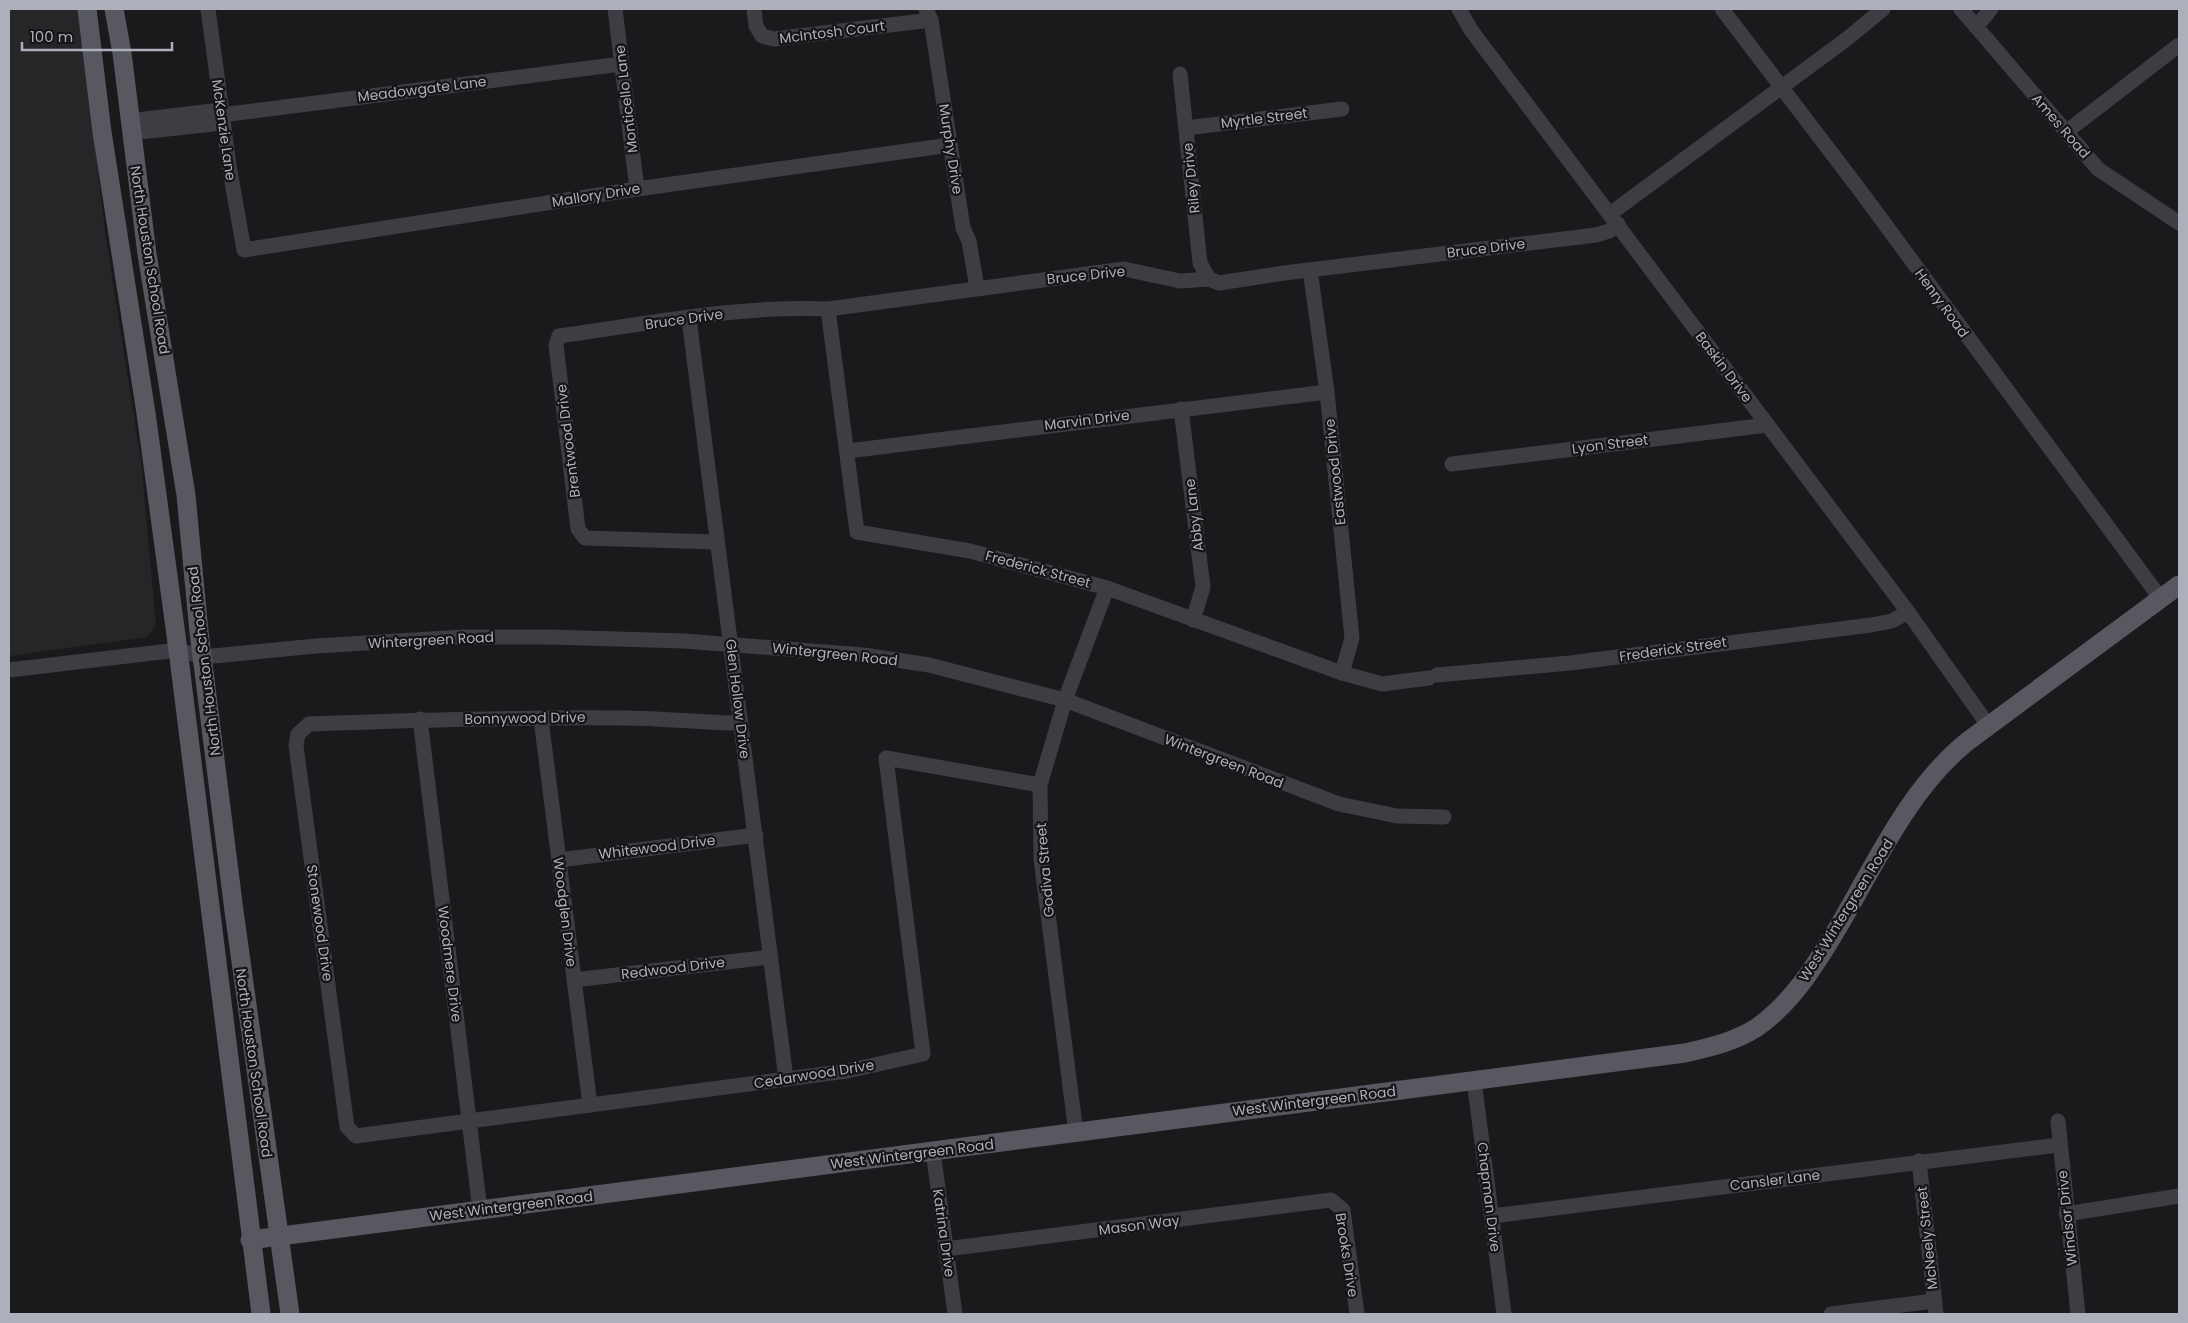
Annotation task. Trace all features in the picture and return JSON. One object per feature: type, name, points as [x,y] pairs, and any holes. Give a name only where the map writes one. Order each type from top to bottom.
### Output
[{"type":"main road","name":"North Houston School Road","points":[[87,9],[102,132],[146,413],[178,650],[250,1240],[261,1314]]},
{"type":"main road","name":"North Houston School Road","points":[[114,9],[122,53],[147,254],[186,495],[203,657],[277,1237],[290,1314]]},
{"type":"main road","points":[[102,132],[130,127]]},
{"type":"main road","name":"West Wintergreen Road","points":[[250,1240],[1685,1053],[1723,1044],[1755,1028],[1783,1005],[1804,980],[1825,949],[1918,790],[1954,752],[2179,585]]},
{"type":"street","name":"McKenzie Lane","points":[[208,9],[222,115],[244,250]]},
{"type":"street","name":"Monticello Lane","points":[[615,9],[637,189]]},
{"type":"street","name":"McIntosh Court","points":[[754,9],[756,26],[762,36],[774,39],[928,14]]},
{"type":"street","name":"Baskin Drive","points":[[1459,9],[1472,30],[1908,612],[1988,725]]},
{"type":"street","name":"Henry Road","points":[[1722,9],[1780,88],[1862,193],[2161,598]]},
{"type":"street","name":"Bruce Drive","points":[[556,345],[559,336],[781,308],[828,309],[1124,269],[1180,281],[1209,279],[1226,282],[1596,235],[1609,231],[1614,219],[1883,9]]},
{"type":"street","name":"Ames Road","points":[[1961,9],[2098,169],[2179,223]]},
{"type":"street","points":[[1976,27],[1991,9]]},
{"type":"street","name":"Murphy Drive","points":[[928,14],[963,228],[969,241],[978,288]]},
{"type":"street","points":[[2066,132],[2179,45]]},
{"type":"street","name":"Meadowgate Lane","points":[[130,127],[213,124],[222,115],[621,64]]},
{"type":"street","name":"Riley Drive","points":[[1180,74],[1200,263],[1209,279]]},
{"type":"street","name":"Myrtle Street","points":[[1186,128],[1342,109]]},
{"type":"street","name":"Mallory Drive","points":[[244,250],[637,189],[950,145]]},
{"type":"street","name":"Eastwood Drive","points":[[1310,270],[1327,392],[1352,638],[1342,674]]},
{"type":"street","name":"Frederick Street","points":[[828,309],[858,532],[970,551],[1107,588],[1342,674],[1382,684],[1433,676],[1570,663],[1871,625],[1892,621],[1908,612]]},
{"type":"street","name":"Glen Hollow Drive","points":[[688,319],[716,542],[732,645],[786,1079]]},
{"type":"street","name":"Brentwood Drive","points":[[556,345],[578,529],[581,536],[585,538],[716,542]]},
{"type":"street","name":"Marvin Drive","points":[[848,451],[1181,408],[1327,392]]},
{"type":"street","name":"Abby Lane","points":[[1181,408],[1202,587],[1193,620]]},
{"type":"street","name":"Lyon Street","points":[[1452,464],[1768,425]]},
{"type":"street","name":"Godiva Street","points":[[1076,1132],[1041,859],[1040,785],[1064,700],[1107,588]]},
{"type":"street","name":"Wintergreen Road","points":[[203,657],[316,646],[464,637],[559,637],[732,645],[864,655],[929,666],[1064,700],[1339,804],[1397,816],[1444,817]]},
{"type":"street","points":[[9,670],[178,650],[203,657]]},
{"type":"street","name":"Bonnywood Drive","points":[[309,724],[420,719],[635,718],[684,722],[741,722]]},
{"type":"street","name":"Woodmere Drive","points":[[420,719],[480,1210]]},
{"type":"street","name":"Woodglen Drive","points":[[541,719],[590,1105]]},
{"type":"street","name":"Stonewood Drive","points":[[309,724],[298,734],[296,746],[347,1127]]},
{"type":"street","name":"Cedarwood Drive","points":[[347,1127],[356,1136],[470,1122],[848,1072],[923,1054],[886,758],[1040,785]]},
{"type":"street","name":"Whitewood Drive","points":[[559,860],[756,835]]},
{"type":"street","name":"Redwood Drive","points":[[574,980],[771,957]]},
{"type":"street","name":"Chapman Drive","points":[[1474,1080],[1504,1314]]},
{"type":"street","name":"Windsor Drive","points":[[2058,1121],[2058,1145],[2078,1314]]},
{"type":"street","name":"Cansler Lane","points":[[1492,1216],[2058,1145]]},
{"type":"street","name":"Katrina Drive","points":[[933,1151],[955,1314]]},
{"type":"street","name":"McNeely Street","points":[[1919,1161],[1935,1308]]},
{"type":"street","points":[[2066,1214],[2179,1196]]},
{"type":"street","name":"Mason Way","points":[[946,1249],[1331,1200]]},
{"type":"street","name":"Brooks Drive","points":[[1331,1200],[1343,1210],[1357,1314]]},
{"type":"street","points":[[1832,1314],[1935,1308]]},
{"type":"shaded area","points":[[9,9],[79,9],[106,239],[141,461],[156,626],[147,637],[9,656]]}]
